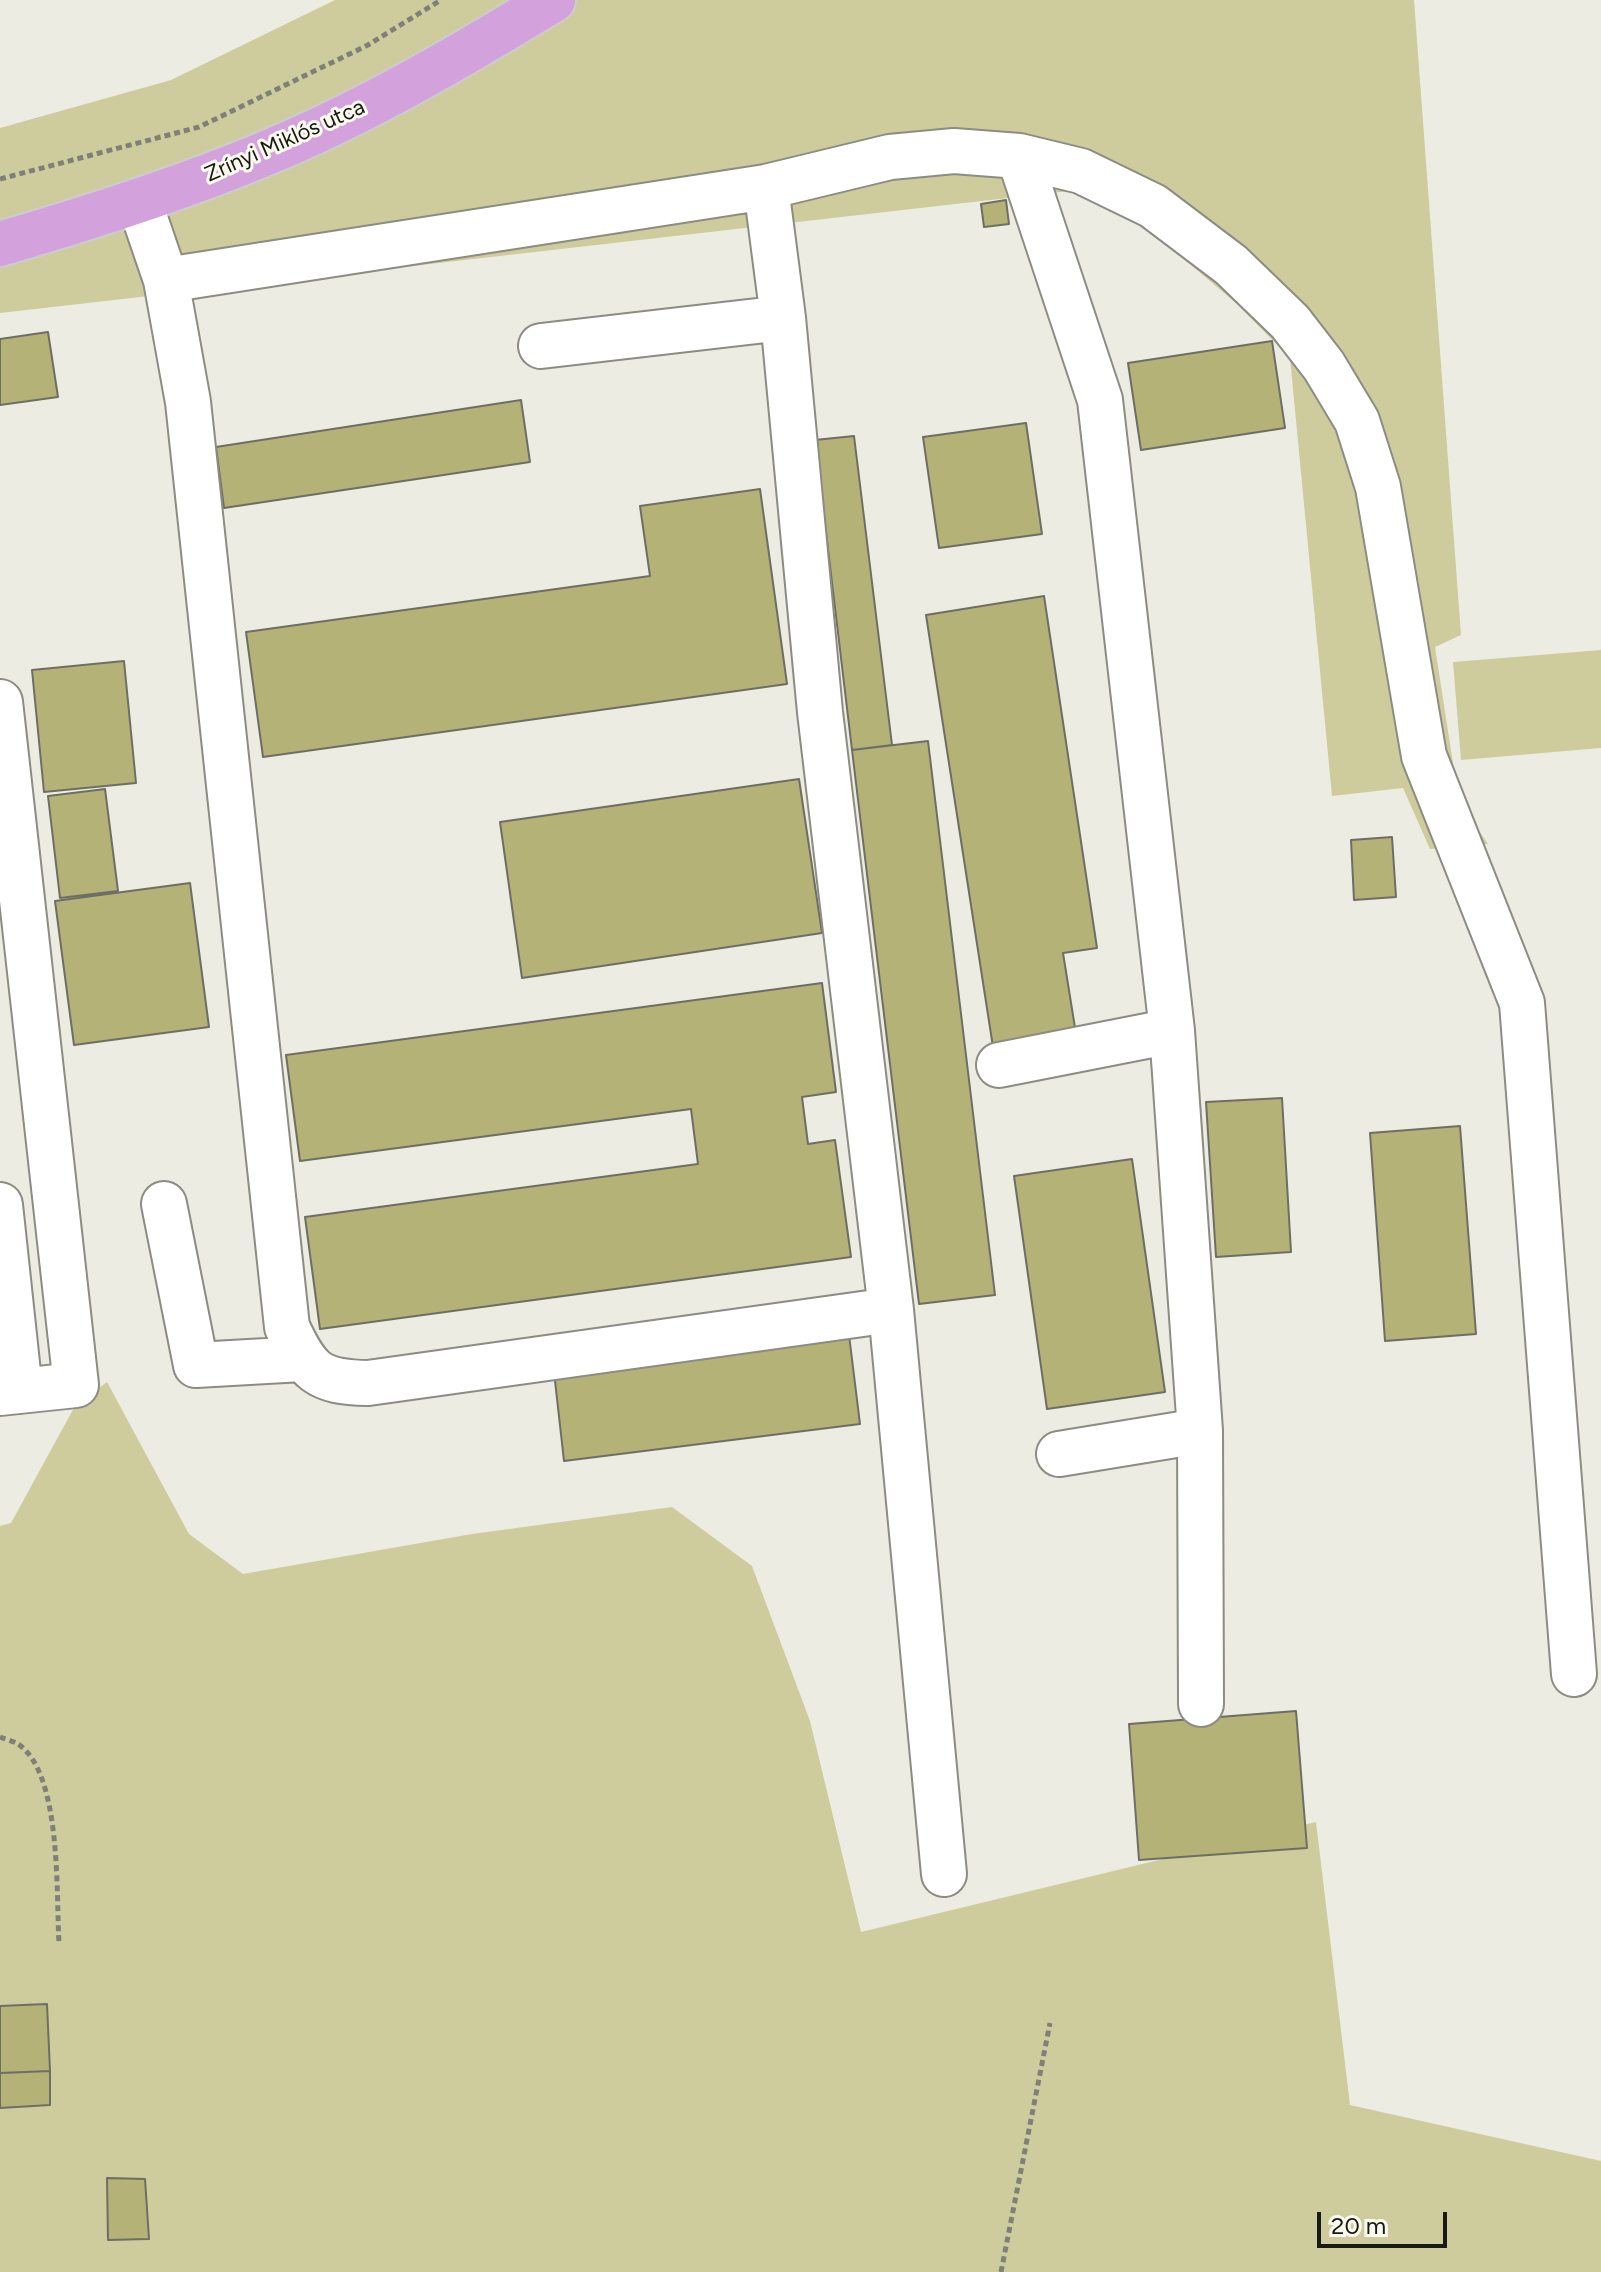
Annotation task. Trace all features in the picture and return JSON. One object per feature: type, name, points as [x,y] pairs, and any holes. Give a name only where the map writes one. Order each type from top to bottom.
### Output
[{"type":"main road","name":"Zrínyi Miklós utca","points":[[0,244],[139,201],[266,154],[346,115],[553,0]]},
{"type":"lane","points":[[166,280],[766,187],[890,157],[954,151],[1019,156],[1081,171],[1153,206],[1231,265],[1290,322],[1324,366],[1357,421],[1378,487],[1424,756],[1522,1003],[1574,1674]]},
{"type":"lane","points":[[1019,156],[1100,400],[1172,1031],[1200,1431],[1201,1704]]},
{"type":"lane","points":[[766,187],[783,318],[820,712],[891,1310],[944,1874]]},
{"type":"lane","points":[[139,201],[166,280],[188,402],[287,1327],[302,1359],[332,1383],[368,1383],[891,1310]]},
{"type":"lane","points":[[541,346],[783,318]]},
{"type":"lane","points":[[0,702],[17,1006],[76,1385],[10,1392],[0,1205]]},
{"type":"lane","points":[[999,1065],[1172,1031]]},
{"type":"lane","points":[[164,1204],[196,1365],[302,1359]]},
{"type":"lane","points":[[1059,1454],[1200,1431]]},
{"type":"path","points":[[0,179],[199,127],[368,45],[441,0]]},
{"type":"path","points":[[0,1737],[19,1744],[38,1770],[50,1807],[59,1943]]},
{"type":"path","points":[[1001,2272],[1050,2023]]},
{"type":"shaded area","points":[[335,0],[1414,0],[1461,635],[1435,647],[1459,802],[1488,844],[1430,849],[1403,788],[1332,796],[1290,358],[1237,304],[1156,235],[1087,189],[0,313],[0,128],[171,80]]},
{"type":"shaded area","points":[[1601,650],[1601,748],[1461,760],[1453,662]]},
{"type":"shaded area","points":[[107,1382],[189,1534],[243,1574],[472,1534],[672,1507],[752,1566],[810,1721],[861,1932],[1316,1822],[1350,2105],[1601,2161],[1601,2272],[0,2272],[0,1526],[11,1523],[75,1406]]},
{"type":"building","points":[[1006,200],[1009,224],[984,227],[981,204]]},
{"type":"building","points":[[48,332],[58,397],[0,405],[0,339]]},
{"type":"building","points":[[1272,341],[1285,428],[1141,450],[1128,363]]},
{"type":"building","points":[[521,400],[530,462],[224,508],[216,447]]},
{"type":"building","points":[[1026,423],[1042,534],[939,548],[923,437]]},
{"type":"building","points":[[854,436],[892,745],[852,750],[815,440]]},
{"type":"building","points":[[760,489],[787,684],[263,757],[246,632],[650,576],[640,506]]},
{"type":"building","points":[[1044,596],[1097,948],[1063,953],[1076,1034],[993,1047],[926,615]]},
{"type":"building","points":[[124,661],[136,783],[44,792],[32,670]]},
{"type":"building","points":[[928,741],[995,1295],[919,1304],[852,750]]},
{"type":"building","points":[[799,779],[822,933],[522,978],[500,822]]},
{"type":"building","points":[[105,789],[118,891],[60,898],[48,796]]},
{"type":"building","points":[[1392,837],[1396,897],[1354,900],[1351,840]]},
{"type":"building","points":[[190,883],[209,1027],[74,1045],[55,901]]},
{"type":"building","points":[[822,983],[836,1092],[802,1097],[808,1144],[835,1140],[851,1257],[320,1329],[305,1217],[698,1164],[691,1109],[300,1161],[286,1055]]},
{"type":"building","points":[[1282,1098],[1291,1252],[1216,1257],[1206,1102]]},
{"type":"building","points":[[1460,1126],[1476,1334],[1385,1341],[1370,1133]]},
{"type":"building","points":[[1132,1159],[1165,1392],[1047,1409],[1014,1176]]},
{"type":"building","points":[[849,1335],[860,1424],[564,1461],[554,1372]]},
{"type":"building","points":[[1296,1711],[1307,1848],[1139,1860],[1129,1724]]},
{"type":"building","points":[[47,2004],[50,2071],[0,2073],[0,2006]]},
{"type":"building","points":[[50,2071],[50,2105],[0,2108],[0,2073]]},
{"type":"building","points":[[107,2178],[145,2179],[149,2239],[108,2240]]}]
